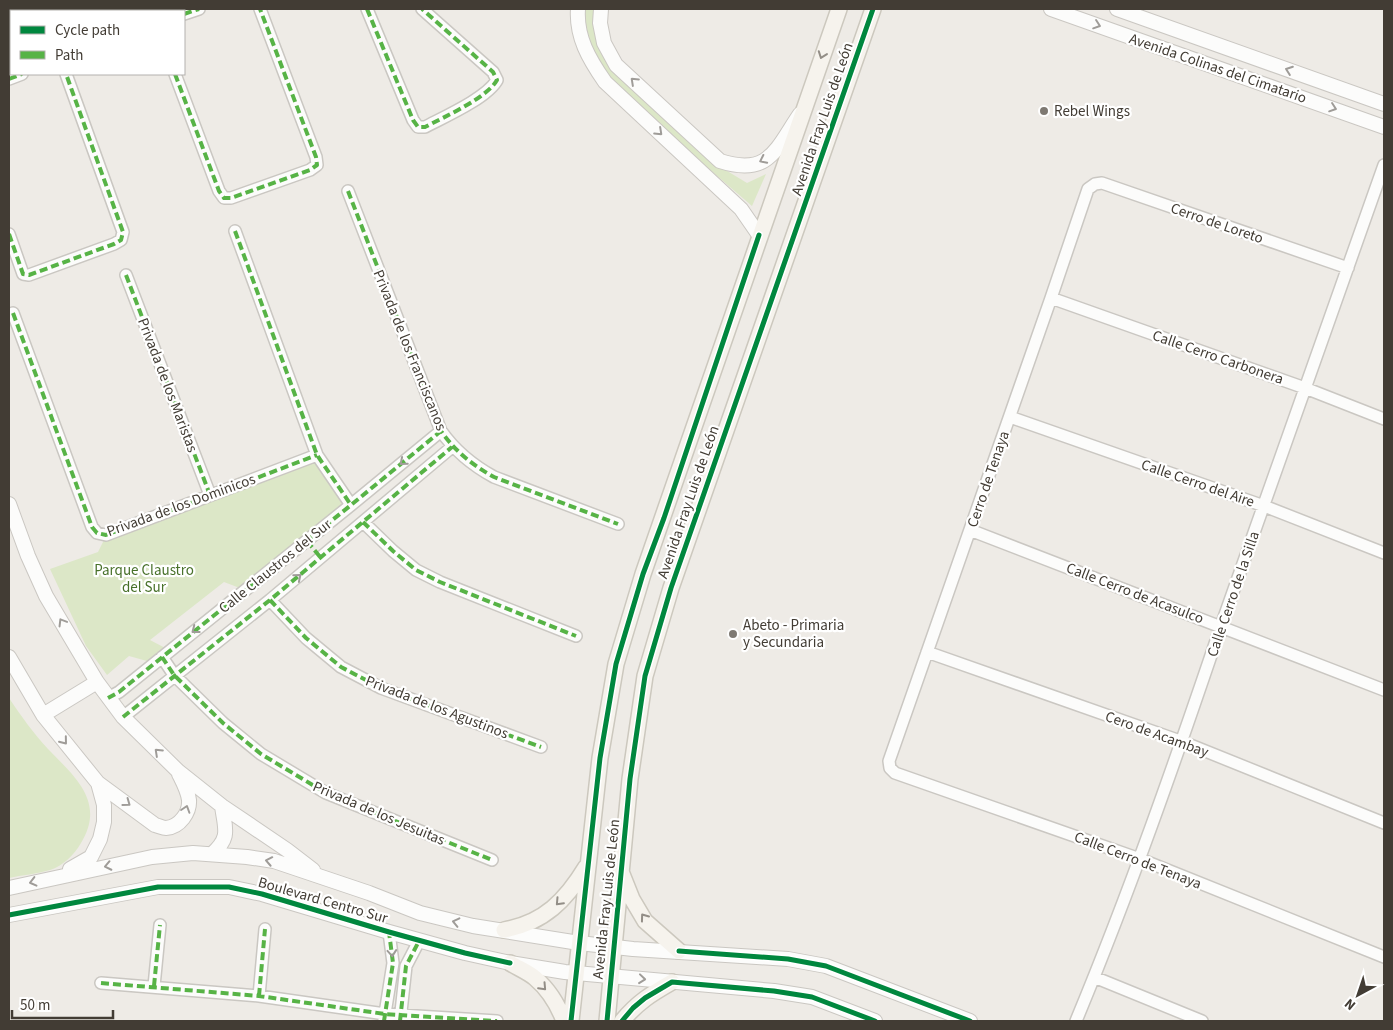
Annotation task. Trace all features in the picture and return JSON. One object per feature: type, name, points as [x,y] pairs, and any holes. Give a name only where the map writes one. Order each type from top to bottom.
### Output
[{"type":"main road","name":"Avenida Fray Luis de León","points":[[572,1021],[600,758],[616,664],[643,574],[664,518],[759,235],[838,9]]},
{"type":"main road","name":"Avenida Fray Luis de León","points":[[607,1021],[630,780],[645,676],[671,588],[873,9]]},
{"type":"main road","points":[[504,930],[520,927],[535,921],[554,908],[575,886],[588,864]]},
{"type":"main road","points":[[622,873],[632,899],[646,921],[679,951]]},
{"type":"main road","points":[[510,963],[535,978],[549,992],[560,1010],[564,1021]]},
{"type":"main road","points":[[622,1021],[645,998],[672,982]]},
{"type":"street","points":[[185,14],[199,9]]},
{"type":"street","points":[[175,75],[218,191],[224,198],[232,198],[310,170],[317,165],[316,157],[260,9]]},
{"type":"street","points":[[367,9],[414,120],[418,127],[425,128],[468,105],[494,87],[497,80],[493,72],[422,9]]},
{"type":"street","points":[[578,9],[577,20],[581,40],[591,61],[605,82],[741,209],[759,235]]},
{"type":"street","points":[[601,9],[600,23],[604,44],[616,65],[720,161],[735,166],[749,167],[769,158],[803,109]]},
{"type":"street","name":"Avenida Colinas del Cimatario","points":[[1051,9],[1384,127]]},
{"type":"street","name":"Avenida Colinas del Cimatario","points":[[1117,9],[1384,104]]},
{"type":"street","points":[[9,234],[23,274],[29,274],[121,240],[123,232],[66,75]]},
{"type":"street","name":"Calle Cerro de la Silla","points":[[1076,1021],[1140,859],[1183,742],[1384,165]]},
{"type":"street","name":"Cerro de Loreto","points":[[1088,189],[1095,184],[1102,183],[1348,268]]},
{"type":"street","name":"Cerro de Tenaya","points":[[890,768],[889,761],[1088,189]]},
{"type":"street","name":"Privada de los Franciscanos","points":[[348,191],[440,431],[452,447],[479,469],[494,477],[618,524]]},
{"type":"street","points":[[235,231],[317,455],[351,505]]},
{"type":"street","name":"Privada de los Maristas","points":[[126,275],[210,495]]},
{"type":"street","name":"Calle Cerro Carbonera","points":[[1051,298],[1305,388],[1384,419]]},
{"type":"street","name":"Privada de los Dominicos","points":[[13,313],[92,527],[97,533],[106,535],[317,455]]},
{"type":"street","name":"Calle Cerro del Aire","points":[[1010,416],[1264,506],[1384,554]]},
{"type":"street","name":"Calle Claustros del Sur","points":[[108,698],[119,692],[440,431]]},
{"type":"street","name":"Calle Claustros del Sur","points":[[123,717],[270,600],[452,447]]},
{"type":"street","points":[[9,504],[28,556],[46,596],[97,682],[123,717],[178,771],[222,806],[287,850],[320,876]]},
{"type":"street","points":[[363,522],[416,570],[440,582],[576,636]]},
{"type":"street","name":"Calle Cerro de Acasulco","points":[[970,530],[1384,690]]},
{"type":"street","points":[[306,541],[321,558]]},
{"type":"street","name":"Privada de los Agustinos","points":[[270,600],[306,638],[341,667],[381,688],[541,747]]},
{"type":"street","name":"Cero de Acambay","points":[[928,652],[1183,742],[1384,823]]},
{"type":"street","name":"Boulevard Centro Sur","points":[[9,657],[43,715],[98,783],[104,806],[104,822],[100,840],[91,857],[57,876]]},
{"type":"street","name":"Privada de los Jesuitas","points":[[162,657],[174,675],[223,723],[261,754],[326,793],[492,860]]},
{"type":"street","points":[[43,715],[97,682]]},
{"type":"street","name":"Calle Cerro de Tenaya","points":[[890,768],[895,773],[1140,859],[1384,957]]},
{"type":"street","points":[[98,783],[155,825],[166,828],[174,826],[181,820],[186,814],[189,804],[187,789],[178,771]]},
{"type":"street","points":[[212,854],[222,844],[226,836],[222,806]]},
{"type":"street","name":"Boulevard Centro Sur","points":[[9,888],[152,856],[193,853],[274,861],[420,913],[473,926],[614,947],[788,959],[826,966],[970,1021]]},
{"type":"street","name":"Boulevard Centro Sur","points":[[9,915],[158,887],[228,887],[262,894],[389,932],[510,963],[611,976],[774,991],[812,997],[875,1021]]},
{"type":"street","points":[[154,986],[160,925]]},
{"type":"street","points":[[259,996],[265,929]]},
{"type":"street","points":[[384,1018],[393,964],[389,932]]},
{"type":"street","points":[[401,1018],[406,966],[419,940]]},
{"type":"street","points":[[1094,977],[1202,1021]]},
{"type":"street","points":[[101,983],[259,996],[384,1018],[497,1021]]},
{"type":"green space","points":[[584,9],[598,9],[602,46],[714,163],[747,183],[766,174],[752,206],[608,82],[589,50],[583,15]]},
{"type":"green space","name":"Parque Claustro del Sur","points":[[317,455],[351,505],[245,590],[224,582],[150,640],[169,650],[154,663],[129,656],[107,675],[86,646],[50,569],[98,552],[106,536]]},
{"type":"green space","points":[[9,698],[38,737],[77,780],[89,803],[90,815],[88,828],[81,843],[72,856],[64,863],[40,873],[9,878]]},
{"type":"marked path","points":[[185,14],[199,9]]},
{"type":"marked path","points":[[175,75],[219,191],[224,198],[231,198],[310,170],[317,165],[316,157],[260,9]]},
{"type":"marked path","points":[[367,9],[413,120],[418,127],[425,127],[475,100],[492,87],[497,80],[493,72],[422,9]]},
{"type":"marked path","points":[[9,79],[19,75]]},
{"type":"marked path","points":[[9,234],[23,274],[29,275],[121,240],[123,232],[66,75]]},
{"type":"marked path","points":[[348,191],[441,431],[446,438],[464,457],[494,477],[618,524]]},
{"type":"marked path","points":[[235,231],[317,455],[351,505]]},
{"type":"marked path","points":[[126,275],[210,495]]},
{"type":"marked path","points":[[13,313],[92,527],[97,533],[106,535],[317,455]]},
{"type":"marked path","points":[[108,698],[119,692],[441,431]]},
{"type":"marked path","points":[[123,717],[270,600],[452,447]]},
{"type":"marked path","points":[[363,522],[416,570],[440,582],[576,636]]},
{"type":"marked path","points":[[307,541],[321,558]]},
{"type":"marked path","points":[[270,600],[306,638],[341,667],[381,688],[541,747]]},
{"type":"marked path","points":[[162,657],[174,675],[223,723],[261,754],[326,793],[492,860]]},
{"type":"marked path","points":[[154,986],[160,925]]},
{"type":"marked path","points":[[259,996],[265,929]]},
{"type":"marked path","points":[[384,1021],[393,963],[389,932]]},
{"type":"marked path","points":[[400,1021],[406,966],[419,941]]},
{"type":"marked path","points":[[101,983],[259,996],[385,1014],[497,1021]]},
{"type":"cycle path","points":[[607,1021],[630,779],[645,676],[671,588],[873,9]]},
{"type":"cycle path","points":[[571,1021],[600,758],[616,664],[643,574],[664,518],[759,235]]},
{"type":"cycle path","points":[[9,915],[158,887],[229,887],[262,894],[465,953],[510,963]]},
{"type":"cycle path","points":[[679,951],[788,959],[826,966],[970,1021]]},
{"type":"cycle path","points":[[622,1021],[645,998],[672,982],[774,991],[812,997],[875,1021]]},
{"type":"place","name":"Rebel Wings","points":[[1044,111]]},
{"type":"place","name":"Abeto - Primaria y Secundaria","points":[[733,634]]}]
